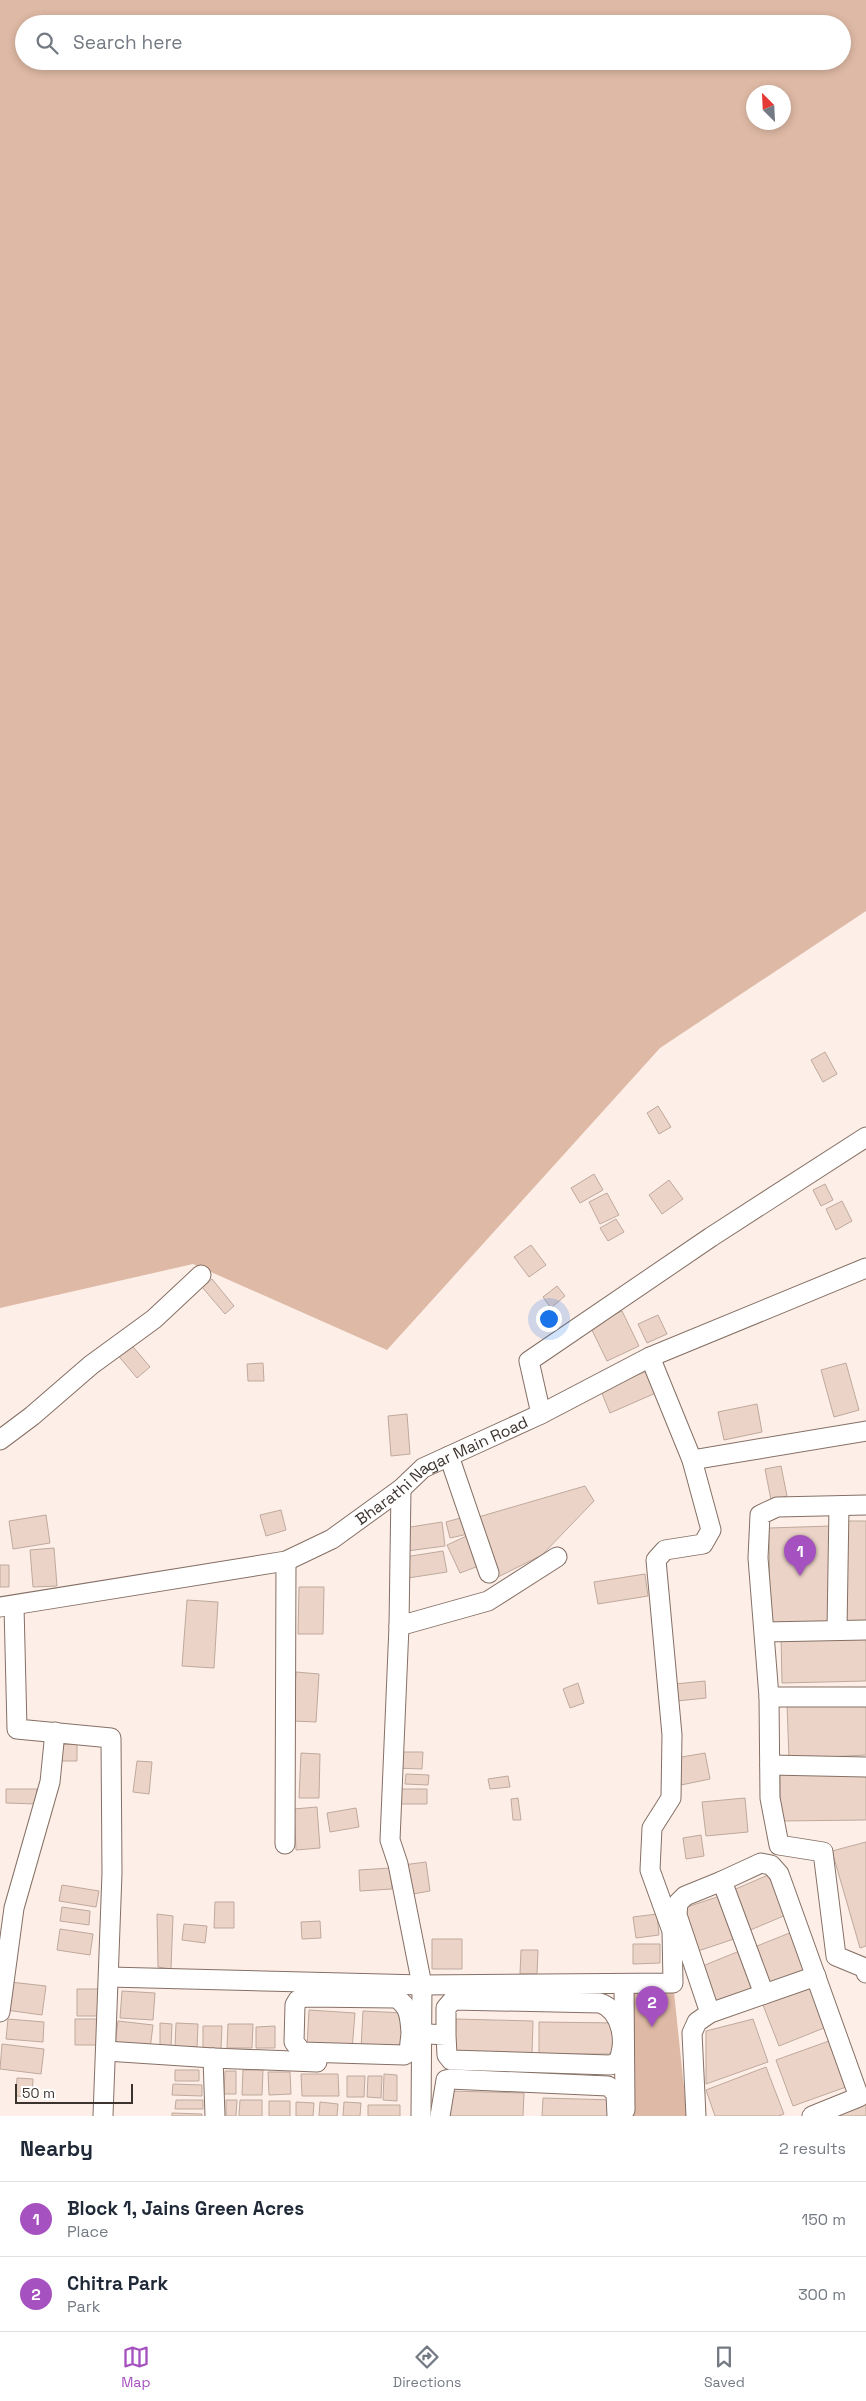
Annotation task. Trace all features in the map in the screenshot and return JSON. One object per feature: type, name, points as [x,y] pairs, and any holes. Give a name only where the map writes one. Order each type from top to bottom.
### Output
[{"type":"street","points":[[542,1414],[529,1361],[711,1237],[866,1137]]},
{"type":"street","name":"Bharathi Nagar Main Road","points":[[7,1607],[286,1561],[332,1540],[401,1489],[423,1468],[542,1414],[650,1357],[866,1268]]},
{"type":"street","points":[[0,1440],[32,1416],[91,1365],[154,1319],[201,1275]]},
{"type":"street","points":[[109,1977],[422,1986],[673,1983],[672,1931],[650,1870],[652,1828],[671,1798],[672,1736],[656,1560],[665,1550],[703,1544],[711,1530],[692,1460],[650,1357]]},
{"type":"street","points":[[692,1460],[866,1431]]},
{"type":"street","points":[[449,1456],[489,1573]]},
{"type":"street","points":[[401,1489],[399,1626],[390,1840],[398,1864],[422,1986],[417,2034],[408,2052],[404,2055],[302,2052],[294,2042],[295,2005],[298,2000],[304,1997],[396,1998],[402,2002],[410,2014],[417,2034],[421,2067],[421,2111],[440,2112],[446,2080],[450,2079],[608,2086],[616,2093],[617,2116]]},
{"type":"street","points":[[866,1505],[777,1507],[760,1515],[758,1558],[769,1697],[770,1798],[779,1844],[823,1852],[836,1956],[865,1968],[866,1973]]},
{"type":"street","points":[[837,1630],[839,1506]]},
{"type":"street","points":[[399,1626],[488,1601],[557,1557]]},
{"type":"street","points":[[286,1561],[286,1844]]},
{"type":"street","points":[[7,1607],[18,1729],[111,1738],[112,1873],[103,2116]]},
{"type":"street","points":[[765,1632],[866,1630]]},
{"type":"street","points":[[769,1697],[866,1697]]},
{"type":"street","points":[[0,2012],[14,1908],[50,1782],[55,1732]]},
{"type":"street","points":[[770,1765],[866,1767]]},
{"type":"street","points":[[710,2013],[676,1914],[678,1903],[685,1896],[761,1864],[771,1865],[779,1874],[863,2097],[812,2116]]},
{"type":"street","points":[[722,1881],[764,1994]]},
{"type":"street","points":[[696,2116],[692,2033],[697,2022],[710,2013],[816,1976]]},
{"type":"street","points":[[624,1984],[625,2116]]},
{"type":"street","points":[[454,2000],[600,2003],[608,2008],[621,2025],[621,2057],[618,2063],[610,2065],[451,2060],[447,2055],[446,2035],[446,2008],[454,2000]]},
{"type":"street","points":[[417,2034],[446,2035]]},
{"type":"street","points":[[106,2051],[213,2058],[421,2067],[626,2071]]},
{"type":"street","points":[[213,2058],[215,2116]]},
{"type":"shaded area","points":[[0,0],[866,0],[866,911],[660,1048],[387,1350],[193,1264],[0,1308]]},
{"type":"shaded area","points":[[627,1983],[673,1983],[687,2116],[625,2116]]},
{"type":"building","points":[[825,1052],[837,1074],[823,1082],[811,1060]]},
{"type":"building","points":[[658,1106],[671,1127],[659,1134],[647,1113]]},
{"type":"building","points":[[594,1174],[603,1190],[580,1203],[571,1188]]},
{"type":"building","points":[[669,1180],[683,1199],[662,1214],[649,1195]]},
{"type":"building","points":[[825,1184],[833,1200],[821,1206],[813,1190]]},
{"type":"building","points":[[607,1193],[619,1215],[600,1224],[589,1202]]},
{"type":"building","points":[[842,1201],[852,1221],[836,1230],[826,1209]]},
{"type":"building","points":[[616,1219],[624,1232],[608,1241],[600,1228]]},
{"type":"building","points":[[531,1245],[546,1265],[529,1277],[514,1257]]},
{"type":"building","points":[[212,1279],[234,1306],[225,1314],[202,1287]]},
{"type":"building","points":[[557,1286],[565,1296],[551,1308],[543,1297]]},
{"type":"building","points":[[622,1311],[639,1346],[607,1361],[590,1326]]},
{"type":"building","points":[[658,1315],[667,1334],[647,1343],[638,1324]]},
{"type":"building","points":[[129,1342],[150,1367],[137,1378],[116,1353]]},
{"type":"building","points":[[263,1363],[264,1381],[248,1381],[247,1364]]},
{"type":"building","points":[[846,1363],[859,1410],[834,1417],[821,1370]]},
{"type":"building","points":[[649,1370],[658,1392],[610,1413],[601,1391]]},
{"type":"building","points":[[757,1404],[762,1432],[724,1440],[718,1412]]},
{"type":"building","points":[[407,1414],[410,1454],[391,1456],[388,1416]]},
{"type":"building","points":[[781,1466],[787,1496],[771,1500],[765,1469]]},
{"type":"building","points":[[585,1486],[594,1501],[542,1555],[496,1578],[475,1518]]},
{"type":"building","points":[[281,1510],[286,1530],[266,1536],[260,1515]]},
{"type":"building","points":[[46,1515],[50,1543],[13,1549],[9,1521]]},
{"type":"building","points":[[464,1517],[468,1534],[450,1538],[446,1522]]},
{"type":"building","points":[[844,1521],[866,1521],[866,1626],[842,1627]]},
{"type":"building","points":[[442,1522],[445,1546],[407,1551],[404,1528]]},
{"type":"building","points":[[831,1526],[830,1623],[770,1625],[769,1528]]},
{"type":"building","points":[[471,1534],[484,1564],[460,1573],[447,1545]]},
{"type":"building","points":[[54,1548],[57,1586],[33,1587],[30,1550]]},
{"type":"building","points":[[443,1551],[447,1572],[408,1578],[405,1557]]},
{"type":"building","points":[[0,1565],[9,1565],[9,1587],[0,1587]]},
{"type":"building","points":[[645,1574],[648,1596],[598,1604],[594,1582]]},
{"type":"building","points":[[299,1587],[324,1587],[323,1634],[298,1634]]},
{"type":"building","points":[[187,1600],[218,1602],[214,1668],[182,1666]]},
{"type":"building","points":[[866,1632],[866,1681],[782,1683],[781,1634]]},
{"type":"building","points":[[296,1672],[319,1674],[316,1722],[293,1721]]},
{"type":"building","points":[[705,1681],[706,1698],[677,1701],[675,1684]]},
{"type":"building","points":[[578,1683],[584,1703],[570,1708],[563,1689]]},
{"type":"building","points":[[866,1700],[866,1755],[789,1759],[787,1704]]},
{"type":"building","points":[[77,1744],[77,1761],[56,1761],[55,1745]]},
{"type":"building","points":[[396,1752],[423,1752],[422,1769],[395,1768]]},
{"type":"building","points":[[301,1753],[320,1754],[319,1798],[299,1798]]},
{"type":"building","points":[[705,1753],[710,1779],[681,1785],[676,1758]]},
{"type":"building","points":[[137,1761],[152,1762],[149,1794],[133,1792]]},
{"type":"building","points":[[780,1768],[866,1768],[866,1820],[780,1821]]},
{"type":"building","points":[[406,1774],[429,1775],[428,1785],[405,1784]]},
{"type":"building","points":[[508,1776],[510,1787],[490,1789],[488,1779]]},
{"type":"building","points":[[6,1789],[37,1789],[36,1804],[6,1803]]},
{"type":"building","points":[[395,1789],[427,1789],[427,1804],[395,1804]]},
{"type":"building","points":[[518,1798],[521,1820],[513,1820],[511,1799]]},
{"type":"building","points":[[745,1798],[748,1832],[706,1836],[702,1802]]},
{"type":"building","points":[[317,1807],[320,1848],[296,1850],[294,1809]]},
{"type":"building","points":[[356,1808],[359,1827],[330,1832],[327,1813]]},
{"type":"building","points":[[701,1835],[704,1856],[686,1859],[683,1838]]},
{"type":"building","points":[[866,1842],[866,1946],[860,1948],[832,1851]]},
{"type":"building","points":[[426,1862],[430,1891],[407,1895],[403,1865]]},
{"type":"building","points":[[390,1868],[392,1889],[360,1891],[359,1870]]},
{"type":"building","points":[[768,1875],[786,1915],[748,1931],[731,1891]]},
{"type":"building","points":[[62,1885],[99,1891],[96,1907],[59,1901]]},
{"type":"building","points":[[720,1896],[734,1939],[695,1952],[681,1909]]},
{"type":"building","points":[[215,1902],[234,1902],[234,1928],[214,1928]]},
{"type":"building","points":[[62,1907],[90,1911],[89,1925],[60,1921]]},
{"type":"building","points":[[157,1914],[173,1916],[171,1969],[158,1967]]},
{"type":"building","points":[[657,1914],[659,1935],[636,1938],[633,1917]]},
{"type":"building","points":[[320,1921],[321,1938],[302,1939],[301,1922]]},
{"type":"building","points":[[184,1924],[207,1926],[205,1943],[182,1940]]},
{"type":"building","points":[[60,1929],[93,1934],[90,1955],[57,1950]]},
{"type":"building","points":[[792,1932],[808,1972],[769,1988],[752,1948]]},
{"type":"building","points":[[432,1939],[462,1939],[462,1969],[432,1969]]},
{"type":"building","points":[[633,1944],[660,1944],[660,1963],[633,1964]]},
{"type":"building","points":[[521,1950],[538,1950],[537,1974],[520,1974]]},
{"type":"building","points":[[742,1950],[758,1989],[716,2006],[700,1967]]},
{"type":"building","points":[[810,1981],[829,2026],[779,2046],[761,2000]]},
{"type":"building","points":[[10,1982],[46,1986],[42,2015],[6,2010]]},
{"type":"building","points":[[77,1989],[103,1989],[103,2016],[77,2016]]},
{"type":"building","points":[[122,1991],[155,1993],[153,2020],[120,2018]]},
{"type":"building","points":[[309,2010],[355,2013],[352,2050],[307,2047]]},
{"type":"building","points":[[363,2011],[405,2013],[403,2050],[361,2049]]},
{"type":"building","points":[[8,2019],[44,2022],[43,2042],[6,2039]]},
{"type":"building","points":[[75,2019],[99,2019],[99,2045],[75,2045]]},
{"type":"building","points":[[456,2019],[533,2021],[532,2054],[455,2052]]},
{"type":"building","points":[[753,2019],[768,2062],[706,2084],[706,2031]]},
{"type":"building","points":[[118,2021],[153,2025],[150,2049],[115,2045]]},
{"type":"building","points":[[539,2022],[618,2023],[617,2054],[539,2054]]},
{"type":"building","points":[[160,2023],[172,2024],[171,2048],[160,2048]]},
{"type":"building","points":[[176,2023],[198,2024],[197,2047],[175,2047]]},
{"type":"building","points":[[228,2024],[253,2024],[252,2048],[227,2048]]},
{"type":"building","points":[[203,2026],[222,2026],[221,2049],[203,2048]]},
{"type":"building","points":[[275,2026],[275,2048],[256,2048],[256,2027]]},
{"type":"building","points":[[829,2041],[846,2087],[793,2106],[776,2060]]},
{"type":"building","points":[[2,2044],[44,2049],[41,2074],[0,2069]]},
{"type":"building","points":[[766,2067],[784,2114],[778,2116],[715,2116],[706,2090]]},
{"type":"building","points":[[175,2070],[199,2070],[199,2081],[175,2081]]},
{"type":"building","points":[[243,2070],[263,2070],[262,2095],[242,2095]]},
{"type":"building","points":[[225,2071],[236,2071],[236,2094],[224,2094]]},
{"type":"building","points":[[268,2072],[290,2072],[291,2094],[269,2095]]},
{"type":"building","points":[[301,2074],[338,2074],[339,2096],[302,2096]]},
{"type":"building","points":[[384,2074],[397,2075],[397,2101],[383,2100]]},
{"type":"building","points":[[347,2076],[365,2076],[364,2097],[347,2097]]},
{"type":"building","points":[[368,2076],[382,2076],[381,2098],[367,2097]]},
{"type":"building","points":[[17,2078],[33,2079],[32,2097],[16,2096]]},
{"type":"building","points":[[173,2084],[202,2085],[202,2096],[172,2095]]},
{"type":"building","points":[[449,2091],[524,2093],[523,2116],[448,2116]]},
{"type":"building","points":[[543,2098],[614,2100],[614,2116],[542,2116]]},
{"type":"building","points":[[176,2100],[203,2100],[203,2109],[175,2109]]},
{"type":"building","points":[[226,2100],[237,2100],[236,2116],[226,2116]]},
{"type":"building","points":[[240,2100],[262,2100],[262,2116],[239,2116]]},
{"type":"building","points":[[866,2100],[866,2116],[823,2116]]},
{"type":"building","points":[[269,2101],[290,2101],[290,2116],[269,2116]]},
{"type":"building","points":[[296,2102],[314,2103],[313,2116],[296,2116]]},
{"type":"building","points":[[320,2102],[338,2104],[337,2116],[319,2116]]},
{"type":"building","points":[[344,2102],[361,2103],[360,2116],[343,2116]]},
{"type":"building","points":[[368,2105],[400,2105],[400,2116],[368,2116]]},
{"type":"building","points":[[172,2113],[202,2114],[202,2116],[172,2116]]},
{"type":"place","name":"Block 1, Jains Green Acres","points":[[800,1576]]},
{"type":"place","name":"Chitra Park","points":[[652,2027]]}]
